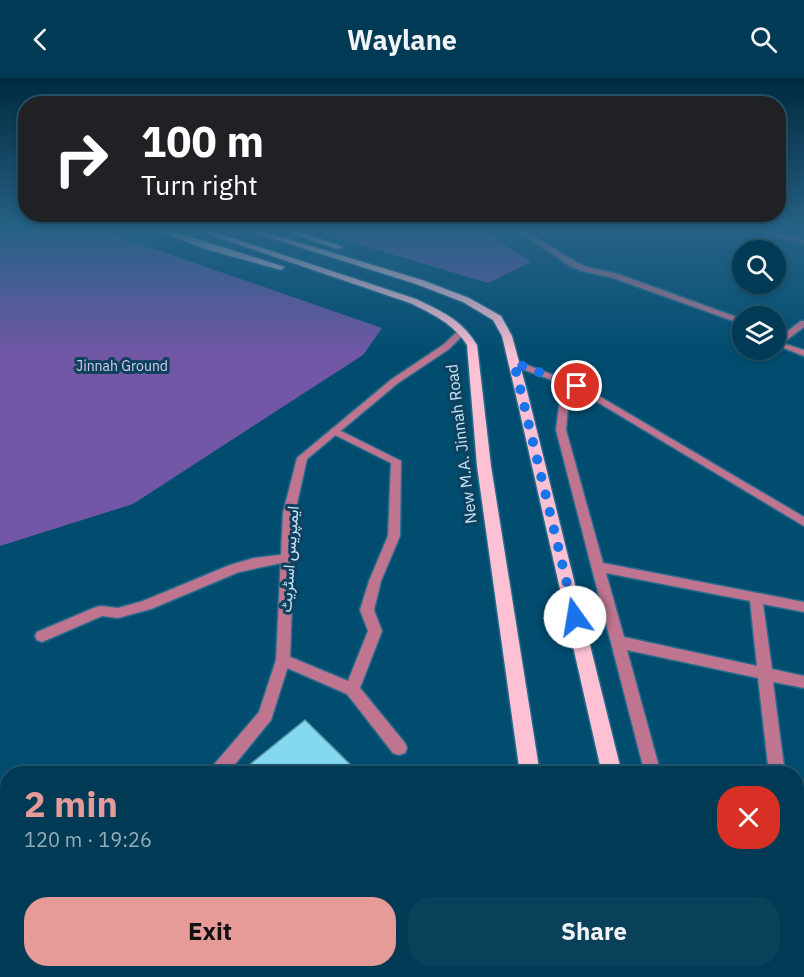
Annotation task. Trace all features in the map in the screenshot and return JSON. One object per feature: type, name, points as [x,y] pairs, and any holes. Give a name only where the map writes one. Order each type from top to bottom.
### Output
[{"type":"main road","points":[[298,271],[389,292]]},
{"type":"main road","points":[[323,271],[389,292],[446,317],[463,331]]},
{"type":"main road","points":[[382,271],[466,300],[497,318],[507,336],[610,766]]},
{"type":"main road","points":[[402,271],[419,282]]},
{"type":"main road","name":"New M.A. Jinnah Road","points":[[463,331],[472,345],[484,466],[529,766]]},
{"type":"street","points":[[593,271],[615,276],[732,318]]},
{"type":"street","points":[[786,334],[804,323]]},
{"type":"street","name":"ایمپریس اسٹریٹ","points":[[224,766],[266,715],[283,660],[289,513],[302,458],[395,381],[446,346],[463,331]]},
{"type":"street","points":[[786,342],[804,353]]},
{"type":"street","points":[[514,363],[577,386],[804,522]]},
{"type":"street","points":[[577,386],[560,413],[561,429],[651,766]]},
{"type":"street","points":[[335,430],[396,462],[394,536],[375,581],[367,610],[375,631],[352,689]]},
{"type":"street","points":[[42,636],[101,611],[118,614],[146,605],[235,568],[287,558]]},
{"type":"street","points":[[597,567],[804,607]]},
{"type":"street","points":[[756,598],[776,766]]},
{"type":"street","points":[[618,642],[804,682]]},
{"type":"street","points":[[283,660],[352,689],[399,748]]},
{"type":"green space","name":"Jinnah Ground","points":[[0,271],[218,271],[382,328],[363,355],[133,504],[0,546]]},
{"type":"green space","points":[[448,271],[513,271],[488,283]]},
{"type":"building","points":[[305,720],[352,766],[248,766]]},
{"type":"route","points":[[575,617],[514,363],[577,386]]}]
